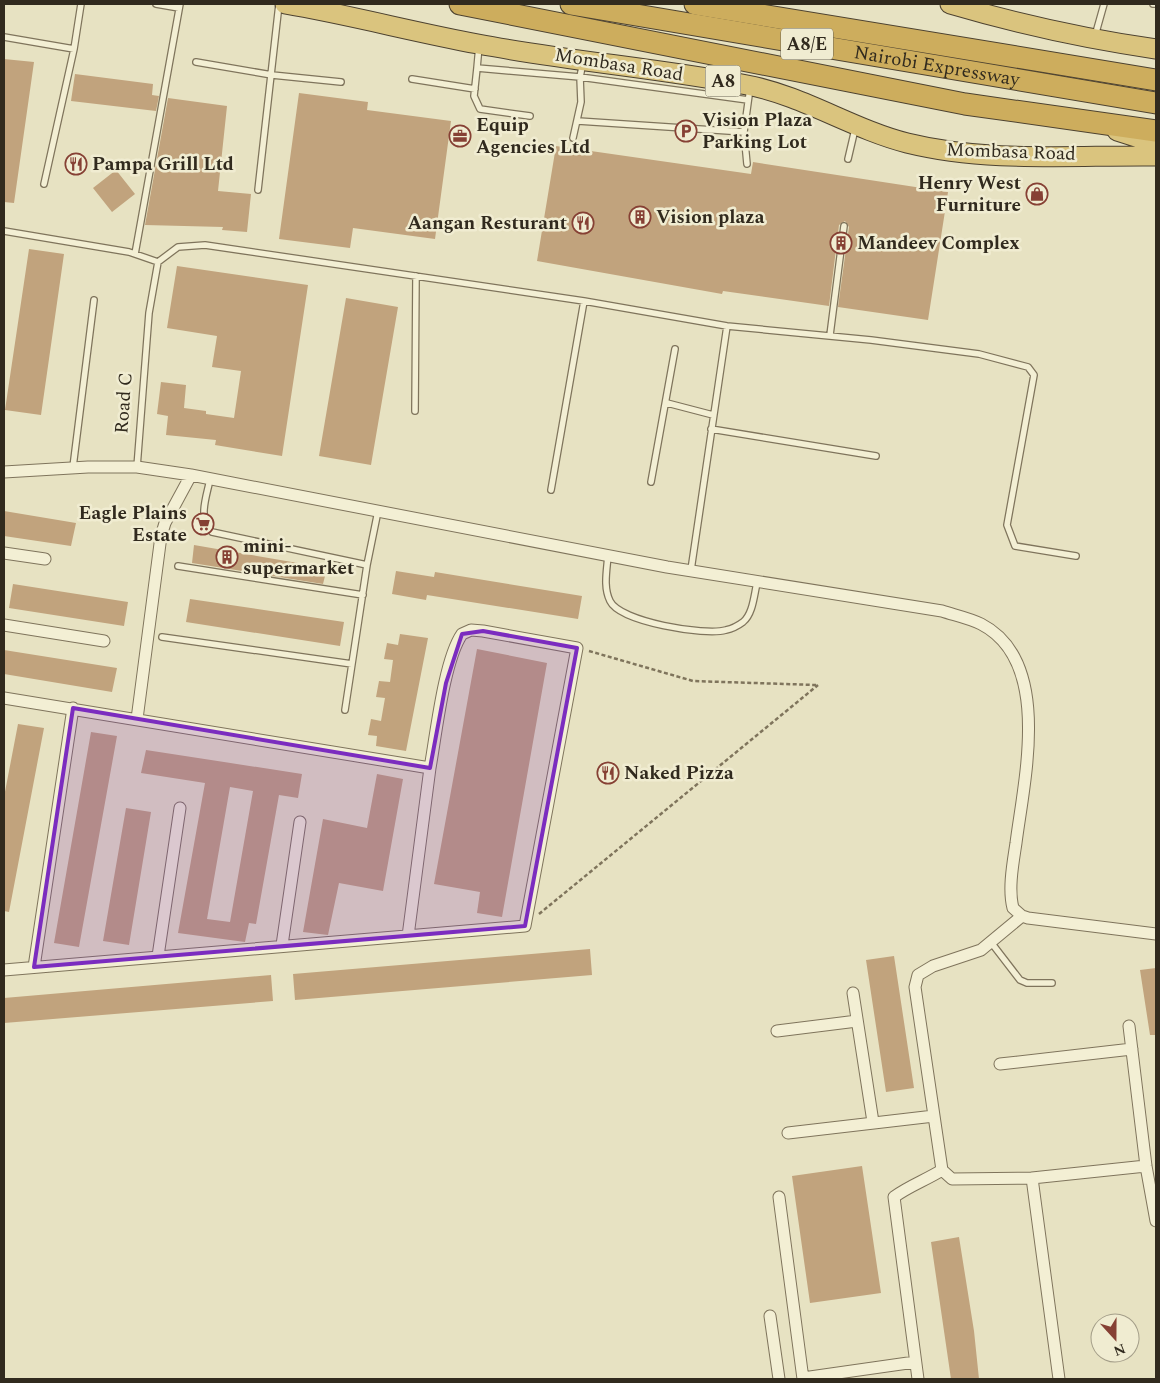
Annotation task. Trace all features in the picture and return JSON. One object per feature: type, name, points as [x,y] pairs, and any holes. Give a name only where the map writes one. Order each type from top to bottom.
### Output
[{"type":"highway","name":"Mombasa Road","points":[[285,4],[479,44],[582,68],[802,101],[856,127],[906,143],[959,153],[1026,156],[1156,156]]},
{"type":"highway","points":[[460,4],[898,92],[1156,131]]},
{"type":"highway","name":"Nairobi Expressway","points":[[571,4],[1156,103]]},
{"type":"highway","name":"Nairobi Expressway","points":[[695,4],[1156,80]]},
{"type":"highway","points":[[950,4],[1019,24],[1094,41],[1156,49]]},
{"type":"highway","points":[[1097,123],[1139,138],[1156,149]]},
{"type":"street","points":[[4,472],[137,467],[191,475],[757,583],[942,610],[982,624],[1003,642],[1014,656],[1022,674],[1028,703],[1029,743],[1015,852],[1013,908],[1022,916],[1156,934]]},
{"type":"street","points":[[137,719],[162,536],[165,523],[191,475]]},
{"type":"street","points":[[4,553],[45,559]]},
{"type":"street","points":[[4,625],[104,642]]},
{"type":"street","points":[[4,970],[282,945],[408,936],[525,926],[577,648],[483,631],[471,630],[462,634],[454,648],[430,768],[408,936]]},
{"type":"street","points":[[4,698],[430,768]]},
{"type":"street","points":[[34,967],[74,708]]},
{"type":"street","points":[[158,956],[180,808]]},
{"type":"street","points":[[282,945],[300,822]]},
{"type":"street","points":[[1022,916],[981,950],[933,966],[918,975],[915,987],[922,1020],[942,1170],[952,1179],[1032,1178],[1146,1166]]},
{"type":"street","points":[[853,993],[873,1122]]},
{"type":"street","points":[[777,1031],[857,1021]]},
{"type":"street","points":[[1129,1026],[1146,1166],[1156,1221]]},
{"type":"street","points":[[1000,1064],[1132,1050]]},
{"type":"street","points":[[788,1133],[934,1116]]},
{"type":"street","points":[[918,1379],[894,1197],[942,1170]]},
{"type":"street","points":[[1032,1178],[1059,1379]]},
{"type":"street","points":[[779,1197],[803,1378],[915,1362]]},
{"type":"street","points":[[770,1316],[779,1379]]},
{"type":"lane","points":[[44,184],[74,49],[81,4]]},
{"type":"lane","points":[[135,254],[180,6],[156,4]]},
{"type":"lane","points":[[258,190],[279,4]]},
{"type":"lane","points":[[1094,41],[1104,4]]},
{"type":"lane","points":[[4,37],[74,49]]},
{"type":"lane","points":[[479,44],[474,96],[480,109],[530,116]]},
{"type":"lane","points":[[196,62],[272,75],[341,82]]},
{"type":"lane","points":[[477,68],[582,68],[581,102],[578,121],[572,138]]},
{"type":"lane","points":[[412,78],[475,90]]},
{"type":"lane","points":[[747,164],[744,132],[749,93]]},
{"type":"lane","points":[[578,121],[744,132]]},
{"type":"lane","points":[[848,159],[856,127]]},
{"type":"lane","points":[[830,335],[844,226]]},
{"type":"lane","points":[[4,231],[135,254],[158,262],[178,247],[205,245],[584,301],[727,326],[830,335],[979,354],[1028,367],[1034,375],[1007,525],[1015,546],[1076,556]]},
{"type":"lane","name":"Road C","points":[[137,467],[149,313],[158,262]]},
{"type":"lane","points":[[415,411],[416,276]]},
{"type":"lane","points":[[73,468],[94,300]]},
{"type":"lane","points":[[551,490],[584,301]]},
{"type":"lane","points":[[691,570],[727,326]]},
{"type":"lane","points":[[651,482],[667,404],[675,349]]},
{"type":"lane","points":[[667,404],[713,415]]},
{"type":"lane","points":[[712,429],[876,456]]},
{"type":"lane","points":[[210,478],[203,518],[206,527],[212,532],[367,565]]},
{"type":"lane","points":[[345,710],[367,565],[378,511]]},
{"type":"lane","points":[[608,556],[606,587],[611,603],[624,614],[679,628],[703,631],[726,630],[742,623],[749,617],[757,583]]},
{"type":"lane","points":[[178,566],[363,595]]},
{"type":"lane","points":[[162,638],[352,664]]},
{"type":"lane","points":[[1156,929],[1156,934]]},
{"type":"lane","points":[[990,941],[1020,980],[1026,983],[1052,983]]},
{"type":"path","points":[[525,926],[818,685],[693,681],[577,648]]},
{"type":"highlighted area","points":[[483,631],[577,648],[525,926],[34,967],[73,708],[430,768],[446,683],[462,634]]},
{"type":"building","points":[[4,59],[34,62],[14,203],[4,202]]},
{"type":"building","points":[[75,74],[153,84],[152,95],[159,96],[156,111],[71,101]]},
{"type":"building","points":[[299,93],[368,102],[367,110],[451,121],[435,239],[353,228],[350,248],[279,239]]},
{"type":"building","points":[[168,98],[227,106],[218,191],[251,194],[247,232],[222,230],[223,227],[145,225]]},
{"type":"building","points":[[556,146],[751,174],[753,162],[948,192],[928,320],[838,307],[849,227],[845,221],[839,225],[829,306],[723,291],[722,294],[537,261]]},
{"type":"building","points":[[116,170],[135,194],[112,212],[93,188]]},
{"type":"building","points":[[29,249],[64,254],[41,415],[5,410]]},
{"type":"building","points":[[177,266],[308,285],[282,456],[215,445],[216,440],[166,435],[168,416],[157,414],[161,382],[186,385],[184,408],[206,411],[206,414],[234,418],[241,371],[212,367],[217,336],[167,328]]},
{"type":"building","points":[[346,298],[398,307],[371,465],[319,456]]},
{"type":"building","points":[[4,511],[76,523],[71,546],[4,536]]},
{"type":"building","name":"mini- supermarket","points":[[194,545],[327,568],[323,584],[192,563]]},
{"type":"building","points":[[396,571],[434,577],[435,572],[582,596],[578,619],[427,595],[426,600],[392,594]]},
{"type":"building","points":[[13,584],[128,602],[124,626],[9,608]]},
{"type":"building","points":[[190,599],[344,622],[340,646],[186,622]]},
{"type":"building","points":[[400,634],[428,638],[406,751],[376,746],[377,736],[368,735],[371,719],[381,721],[385,698],[376,697],[379,681],[390,682],[393,660],[384,659],[387,643],[398,645]]},
{"type":"building","points":[[477,649],[547,663],[502,917],[477,913],[480,892],[434,884]]},
{"type":"building","points":[[4,650],[117,668],[112,692],[4,674]]},
{"type":"building","points":[[18,724],[44,728],[9,912],[4,911],[4,797]]},
{"type":"building","points":[[91,732],[117,736],[79,947],[54,943]]},
{"type":"building","points":[[146,750],[302,774],[298,798],[279,795],[256,924],[249,923],[245,942],[178,933],[205,783],[141,773]],"holes":[[[230,787],[253,791],[230,922],[207,919]]]},
{"type":"building","points":[[377,774],[403,779],[383,891],[339,883],[328,935],[303,932],[323,819],[367,828]]},
{"type":"building","points":[[126,808],[151,812],[129,945],[103,941]]},
{"type":"building","points":[[590,949],[592,975],[295,1000],[293,974]]},
{"type":"building","points":[[894,956],[914,1088],[886,1092],[866,960]]},
{"type":"building","points":[[1156,968],[1156,1035],[1150,1035],[1140,970]]},
{"type":"building","points":[[271,975],[273,1001],[4,1023],[4,998]]},
{"type":"building","points":[[862,1166],[881,1293],[810,1303],[792,1176]]},
{"type":"building","points":[[959,1237],[974,1331],[979,1379],[951,1379],[931,1242]]},
{"type":"place","name":"Vision Plaza Parking Lot","points":[[686,131]]},
{"type":"place","name":"Equip Agencies Ltd","points":[[460,136]]},
{"type":"place","name":"Pampa Grill Ltd","points":[[76,164]]},
{"type":"place","name":"Henry West Furniture","points":[[1037,194]]},
{"type":"place","name":"Vision plaza","points":[[640,217]]},
{"type":"place","name":"Aangan Resturant","points":[[583,223]]},
{"type":"place","name":"Mandeev Complex","points":[[841,243]]},
{"type":"place","name":"Eagle Plains Estate","points":[[203,524]]},
{"type":"place","name":"mini- supermarket","points":[[227,557]]},
{"type":"place","name":"Naked Pizza","points":[[608,773]]}]
